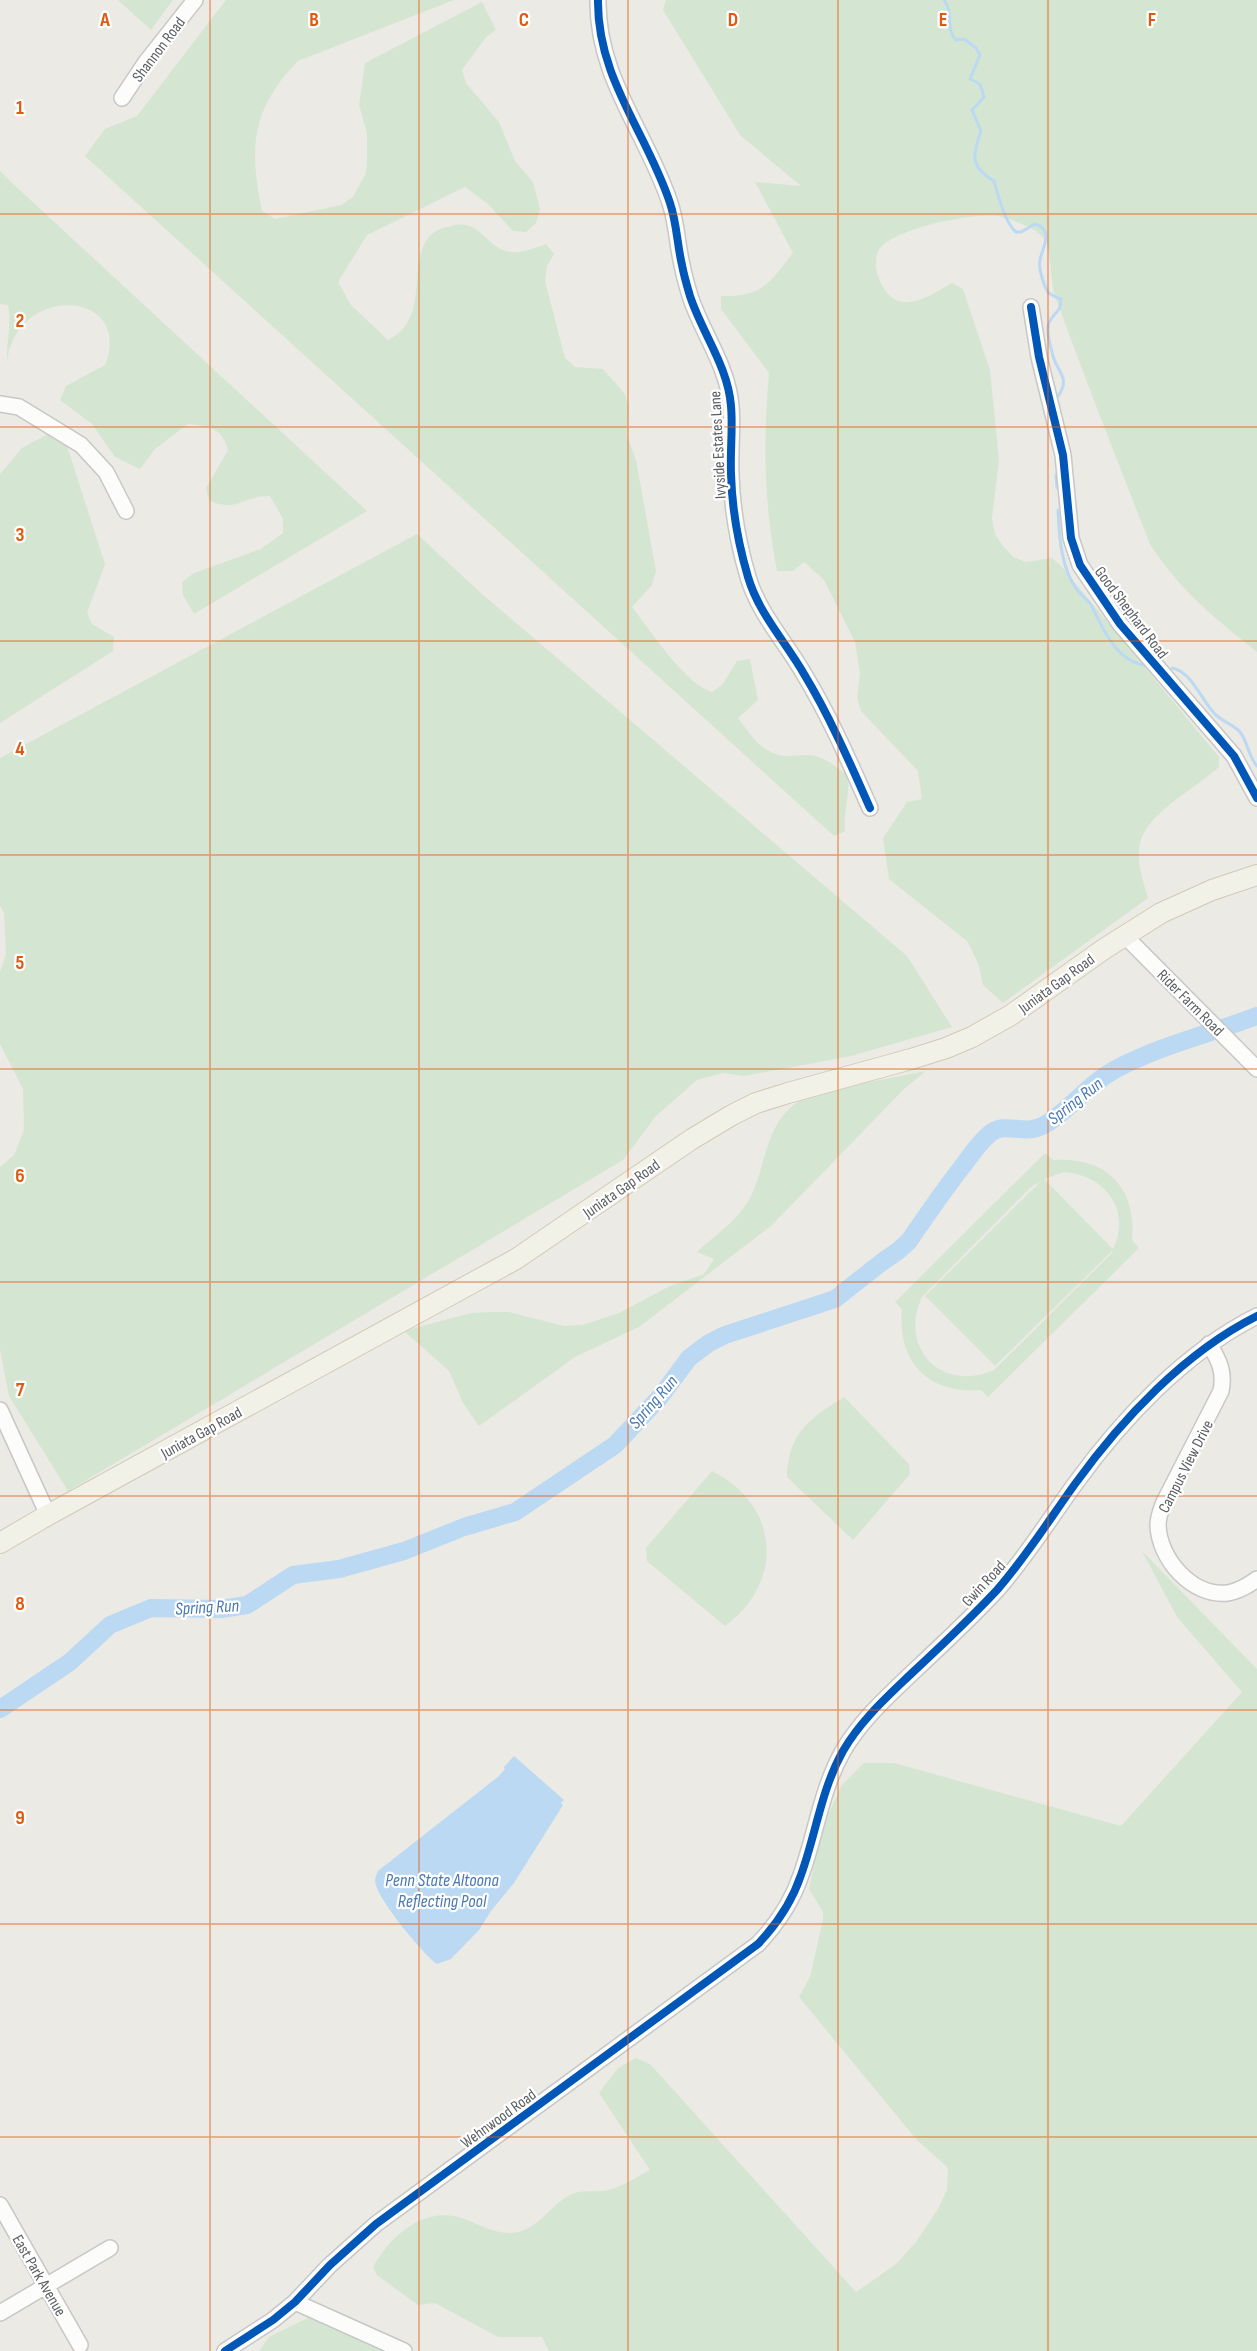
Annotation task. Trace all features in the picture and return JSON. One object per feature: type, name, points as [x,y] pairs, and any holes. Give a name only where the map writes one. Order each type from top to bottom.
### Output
[{"type":"main road","name":"Juniata Gap Road","points":[[0,1544],[48,1515],[516,1259],[723,1120],[756,1103],[788,1092],[911,1059],[972,1037],[1011,1015],[1124,935],[1188,900],[1257,875]]},
{"type":"street","name":"Shannon Road","points":[[122,98],[146,62],[195,0]]},
{"type":"street","name":"Ivyside Estates Lane","points":[[597,0],[601,41],[613,77],[670,201],[677,225],[681,265],[692,299],[728,387],[731,406],[731,473],[734,513],[739,546],[748,579],[766,620],[804,672],[828,717],[870,808]]},
{"type":"street","name":"Good Shephard Road","points":[[1031,307],[1039,357],[1063,455],[1071,538],[1080,565],[1120,624],[1234,756],[1257,798]]},
{"type":"street","points":[[0,404],[19,407],[81,445],[106,472],[126,511]]},
{"type":"street","name":"Rider Farm Road","points":[[1124,935],[1257,1069]]},
{"type":"street","name":"Gwin Road","points":[[787,1907],[801,1875],[829,1779],[855,1732],[873,1710],[995,1592],[1033,1546],[1076,1482],[1108,1442],[1166,1381],[1209,1344],[1257,1316]]},
{"type":"street","name":"Campus View Drive","points":[[1209,1344],[1224,1379],[1221,1391],[1164,1502],[1159,1517],[1161,1540],[1172,1565],[1192,1583],[1204,1590],[1228,1593],[1257,1579]]},
{"type":"street","points":[[0,1410],[48,1515]]},
{"type":"street","name":"Wehnwood Road","points":[[225,2351],[273,2320],[295,2302],[330,2265],[376,2224],[758,1944],[787,1907]]},
{"type":"street","name":"East Park Avenue","points":[[0,2205],[80,2345]]},
{"type":"street","points":[[0,2313],[110,2248]]},
{"type":"street","points":[[295,2302],[404,2351]]},
{"type":"green space","points":[[118,0],[173,0],[151,30]]},
{"type":"green space","points":[[226,0],[454,0],[298,61],[282,79],[263,113],[255,149],[262,211],[275,219],[341,205],[353,197],[366,173],[367,133],[359,105],[365,63],[482,2],[496,30],[486,37],[462,70],[466,83],[499,122],[515,161],[533,182],[540,209],[536,223],[526,232],[513,231],[487,203],[465,187],[367,235],[338,282],[351,305],[388,340],[402,330],[411,316],[421,253],[427,240],[438,230],[455,225],[471,227],[499,248],[511,252],[526,251],[546,244],[554,254],[547,266],[545,281],[565,358],[575,367],[603,369],[625,394],[629,408],[627,436],[636,460],[656,571],[652,585],[632,607],[680,668],[691,679],[712,692],[722,685],[737,661],[750,659],[758,700],[738,718],[758,743],[773,753],[785,756],[820,757],[847,775],[845,831],[834,836],[85,156],[105,129],[137,116]]},
{"type":"green space","points":[[666,0],[1257,0],[1257,652],[1213,616],[1186,590],[1150,544],[1056,299],[1048,246],[1044,238],[1036,231],[1007,218],[987,215],[972,216],[936,223],[903,234],[890,240],[881,247],[877,254],[877,270],[883,287],[888,294],[902,302],[915,301],[952,283],[963,289],[990,370],[999,460],[992,519],[995,534],[1003,546],[1013,557],[1026,562],[1052,558],[1062,567],[1219,757],[1219,767],[1162,811],[1144,832],[1139,857],[1148,898],[1003,1003],[983,985],[979,966],[968,942],[889,879],[883,838],[907,802],[922,799],[918,771],[861,711],[857,698],[860,673],[855,642],[824,580],[804,562],[793,571],[777,571],[769,522],[766,473],[769,373],[721,309],[721,296],[735,296],[756,291],[778,273],[793,253],[755,182],[801,186],[740,135],[663,10]]},
{"type":"green space","points":[[0,171],[367,511],[194,614],[183,595],[182,582],[194,573],[261,549],[283,533],[283,519],[270,496],[261,496],[233,505],[218,504],[209,500],[206,488],[228,450],[222,436],[214,429],[188,424],[155,449],[140,469],[115,457],[92,424],[60,400],[66,386],[105,365],[110,340],[104,322],[90,310],[71,305],[50,308],[30,318],[15,336],[7,362],[9,312],[8,305],[0,304]]},
{"type":"green space","points":[[48,434],[60,438],[68,449],[105,564],[87,613],[92,624],[114,637],[113,651],[0,723],[0,474],[22,448]]},
{"type":"green space","points":[[417,534],[482,594],[907,956],[952,1027],[851,1056],[744,1076],[723,1073],[697,1080],[656,1116],[623,1160],[68,1491],[9,1396],[0,1349],[0,1167],[14,1155],[24,1130],[23,1089],[0,1044],[0,972],[6,955],[4,913],[0,906],[0,758]]},
{"type":"green space","points":[[926,1071],[905,1088],[771,1226],[639,1327],[575,1357],[479,1426],[463,1403],[449,1371],[404,1331],[471,1313],[490,1312],[509,1312],[564,1326],[583,1325],[619,1313],[668,1287],[704,1274],[714,1259],[697,1252],[744,1208],[755,1186],[775,1128],[794,1105],[825,1090]]},
{"type":"green space","points":[[1045,1153],[1053,1160],[1088,1163],[1103,1170],[1123,1190],[1132,1221],[1132,1240],[1139,1248],[988,1397],[981,1390],[962,1390],[946,1386],[931,1380],[920,1371],[905,1345],[902,1309],[895,1302]],"holes":[[[1064,1172],[1092,1180],[1103,1187],[1111,1197],[1117,1208],[1119,1221],[1118,1235],[1113,1249],[1044,1179]],[[1043,1179],[925,1296],[995,1366],[1112,1251],[1112,1253],[994,1370],[975,1376],[957,1375],[942,1370],[930,1361],[921,1349],[916,1333],[916,1316],[922,1297],[1030,1188]]]},
{"type":"green space","points":[[844,1397],[909,1464],[910,1474],[853,1540],[787,1477],[792,1449],[803,1428],[821,1412]]},
{"type":"green space","points":[[712,1471],[735,1486],[751,1503],[762,1523],[767,1545],[765,1567],[758,1588],[744,1608],[725,1626],[647,1561],[646,1548]]},
{"type":"green space","points":[[1142,1551],[1257,1669],[1257,2351],[549,2351],[542,2337],[498,2337],[435,2303],[418,2305],[377,2275],[373,2267],[388,2245],[408,2227],[419,2221],[444,2215],[458,2217],[491,2230],[515,2233],[530,2227],[572,2194],[609,2190],[650,2170],[599,2093],[618,2068],[636,2058],[650,2064],[856,2292],[895,2265],[916,2242],[938,2209],[947,2190],[948,2168],[916,2139],[799,1997],[810,1977],[823,1920],[823,1912],[809,1889],[821,1831],[841,1786],[864,1763],[894,1763],[1121,1826],[1242,1692],[1177,1617]]},
{"type":"green space","points":[[312,2316],[386,2351],[259,2351],[269,2337]]},
{"type":"water","name":"Penn State Altoona Reflecting Pool","points":[[514,1756],[564,1800],[561,1803],[563,1805],[514,1883],[479,1930],[451,1959],[437,1964],[422,1950],[393,1915],[379,1893],[375,1883],[376,1876],[378,1871],[499,1776]]},
{"type":"waterway","points":[[944,0],[949,10],[953,36],[956,40],[964,39],[976,48],[980,55],[970,79],[980,84],[984,97],[972,110],[981,131],[975,154],[977,165],[986,176],[994,181],[1005,216],[1012,228],[1016,232],[1021,232],[1035,224],[1041,227],[1046,235],[1040,260],[1043,281],[1048,292],[1061,299],[1060,308],[1048,326],[1049,342],[1063,379],[1062,389],[1058,396]]},
{"type":"waterway","points":[[1056,475],[1057,488]]},
{"type":"waterway","points":[[1058,510],[1064,563],[1072,583],[1091,605],[1107,635],[1120,652],[1128,659],[1149,666]]},
{"type":"waterway","points":[[1172,668],[1186,675],[1217,716],[1240,732],[1257,766]]},
{"type":"waterway","name":"Spring Run","points":[[0,1709],[70,1662],[110,1625],[151,1608],[221,1609],[247,1605],[293,1575],[339,1569],[404,1551],[464,1527],[515,1512],[615,1445],[660,1397],[689,1358],[709,1343],[725,1335],[835,1299],[898,1251],[909,1241],[976,1148],[992,1132],[1004,1128],[1030,1129],[1044,1125],[1096,1082],[1116,1069],[1168,1046],[1257,1016]]},
{"type":"cycle path","points":[[598,0],[600,28],[614,80],[670,203],[690,296],[720,363],[729,391],[732,414],[733,500],[738,539],[748,577],[759,603],[797,662],[822,707],[870,808]]},
{"type":"cycle path","points":[[1031,307],[1039,357],[1063,455],[1071,538],[1080,565],[1120,624],[1234,756],[1257,798]]},
{"type":"cycle path","points":[[225,2351],[273,2320],[295,2302],[330,2265],[376,2224],[758,1944],[778,1920],[793,1894],[806,1860],[829,1781],[843,1751],[858,1729],[884,1700],[997,1590],[1093,1460],[1134,1412],[1180,1368],[1205,1348],[1257,1316]]}]
